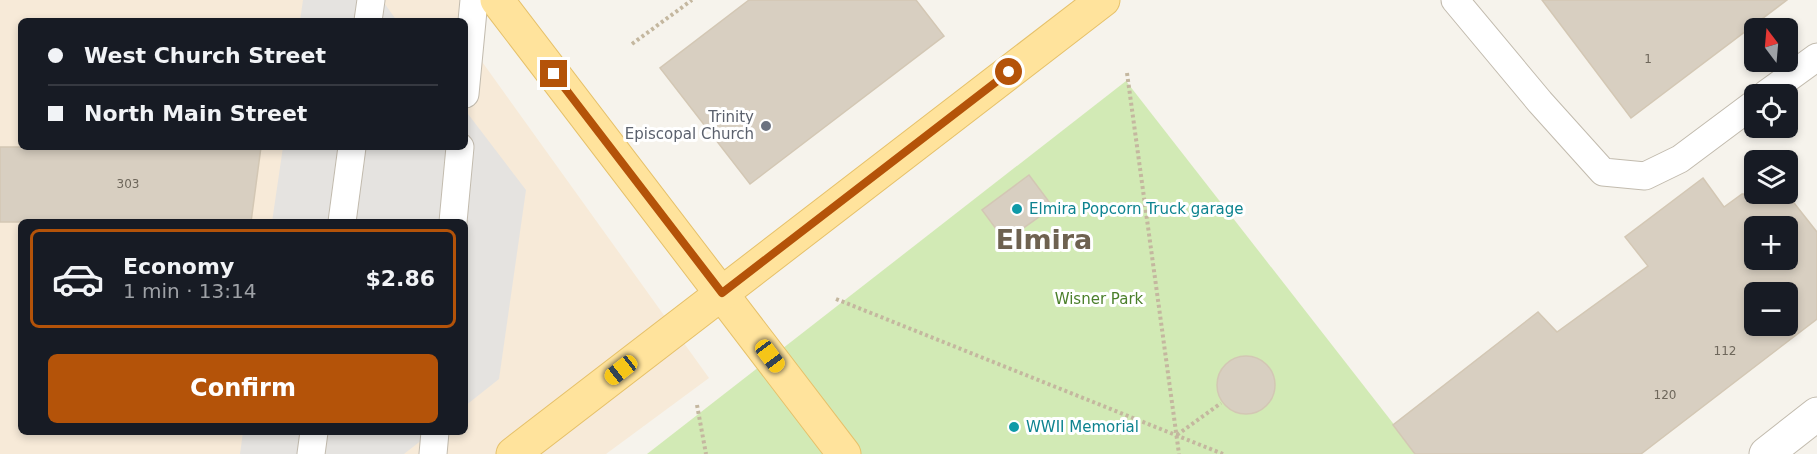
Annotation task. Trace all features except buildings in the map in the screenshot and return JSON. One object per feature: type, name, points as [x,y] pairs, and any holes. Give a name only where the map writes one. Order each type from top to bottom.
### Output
[{"type":"main road","points":[[497,0],[844,454]]},
{"type":"main road","points":[[513,454],[1103,0]]},
{"type":"street","points":[[1766,454],[1817,414]]},
{"type":"lane","points":[[368,18],[371,0]]},
{"type":"lane","points":[[468,63],[474,0]]},
{"type":"lane","points":[[1455,0],[1540,102],[1603,172],[1645,176],[1680,159],[1744,111]]},
{"type":"lane","points":[[1780,84],[1817,57]]},
{"type":"lane","points":[[342,219],[352,150]]},
{"type":"lane","points":[[453,219],[460,150]]},
{"type":"lane","points":[[312,454],[314,435]]},
{"type":"lane","points":[[433,454],[435,435]]},
{"type":"path","points":[[632,44],[692,0]]},
{"type":"path","points":[[1127,73],[1179,454]]},
{"type":"path","points":[[836,298],[1223,454]]},
{"type":"path","points":[[1177,435],[1221,403]]},
{"type":"path","points":[[697,405],[706,454]]},
{"type":"shaded area","points":[[0,0],[490,0],[468,18],[18,18],[18,150],[468,150],[468,42],[709,378],[606,454],[0,454]]},
{"type":"shaded area","points":[[303,0],[382,0],[395,18],[300,18]]},
{"type":"shaded area","points":[[468,114],[526,190],[499,379],[468,404],[468,219],[272,219],[283,150],[468,150]]},
{"type":"shaded area","points":[[243,435],[428,435],[404,454],[240,454]]},
{"type":"green space","name":"Wisner Park","points":[[1126,81],[1417,454],[647,454]]},
{"type":"place","name":"Trinity Episcopal Church","points":[[766,126]]},
{"type":"place","name":"Elmira Popcorn Truck garage","points":[[1017,209]]},
{"type":"place","name":"WWII Memorial","points":[[1014,427]]},
{"type":"district","name":"Elmira","points":[[1044,240]]},
{"type":"route","points":[[554,74],[722,293],[1009,72]]}]
